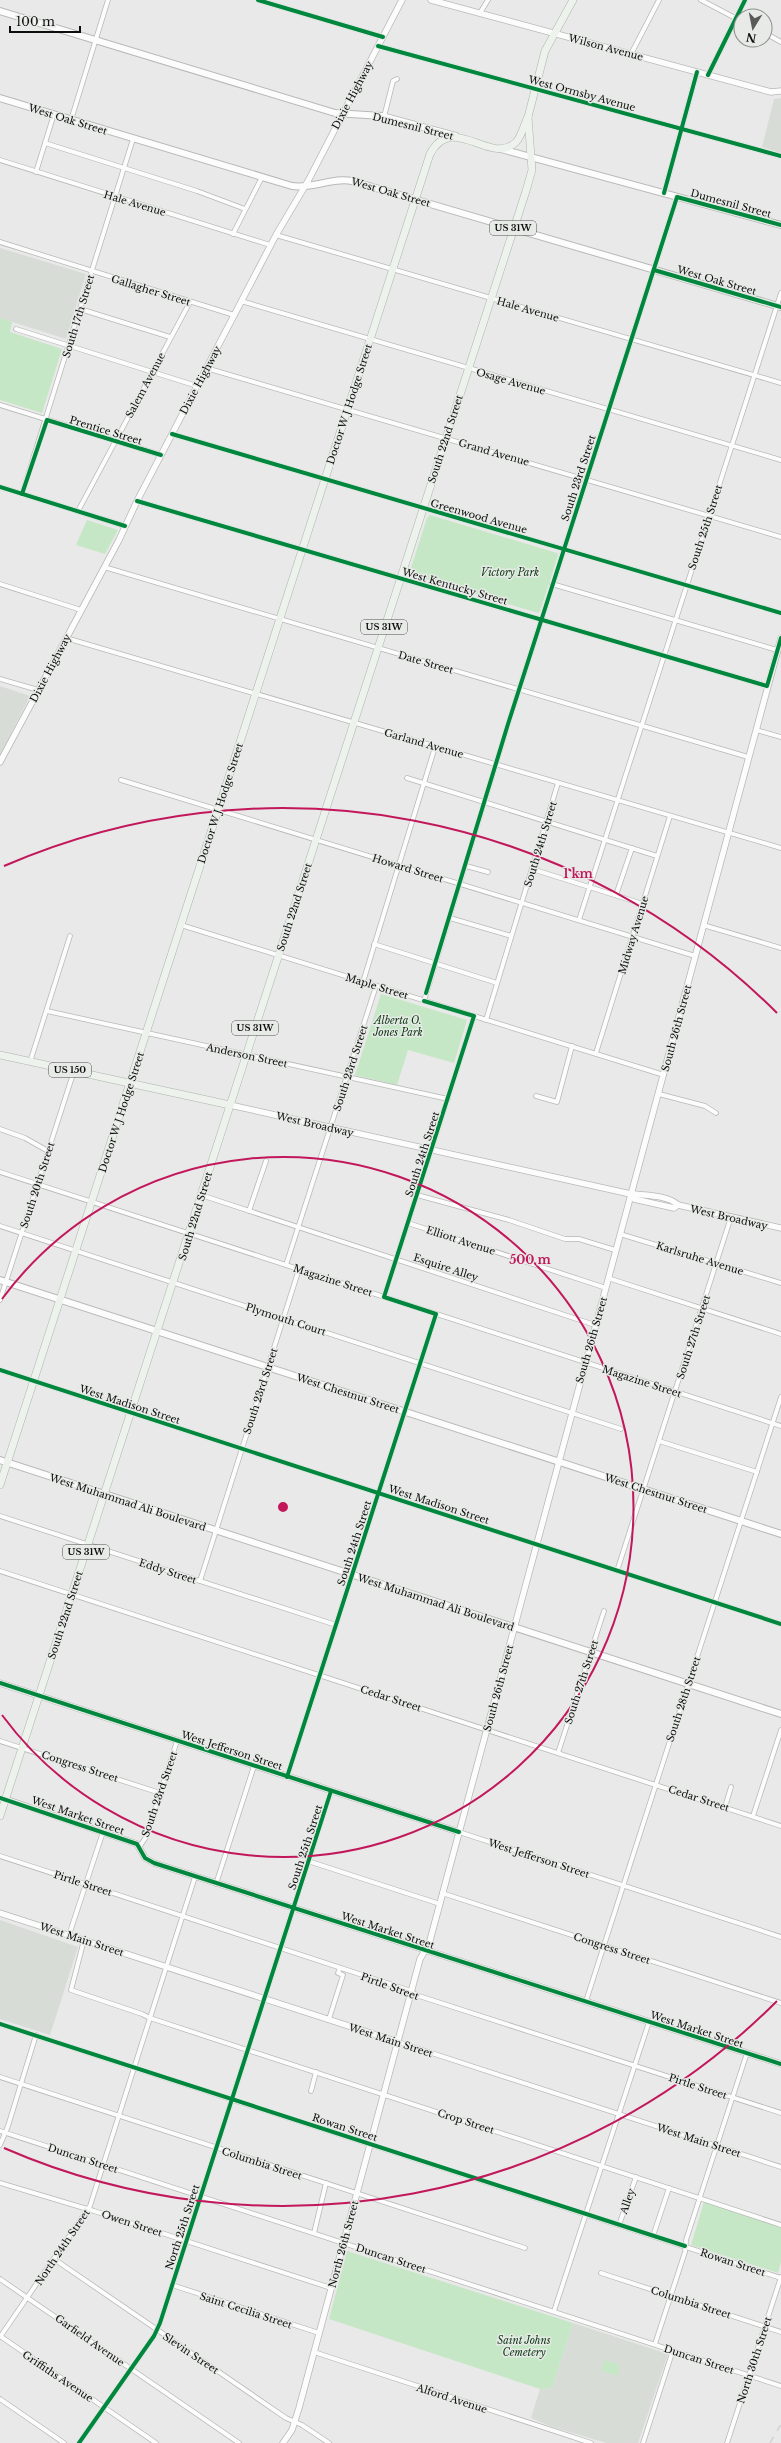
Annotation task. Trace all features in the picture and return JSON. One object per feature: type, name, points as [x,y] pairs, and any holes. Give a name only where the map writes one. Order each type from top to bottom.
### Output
[{"type":"main road","name":"South 22nd Street","points":[[0,1816],[3,1799],[22,1748],[157,1331],[190,1234],[201,1195],[278,955],[490,298],[532,173],[528,117],[541,62],[573,0]]},
{"type":"main road","name":"Dumesnil Street","points":[[0,11],[14,17],[342,113],[384,117],[781,225]]},
{"type":"main road","points":[[0,15],[14,17]]},
{"type":"main road","name":"West Oak Street","points":[[0,98],[303,188],[348,180],[779,306]]},
{"type":"main road","name":"US 31W","points":[[501,149],[516,142],[528,117]]},
{"type":"main road","name":"Doctor W J Hodge Street","points":[[0,1485],[4,1461],[33,1381],[92,1202],[415,199],[434,145],[444,138],[456,136]]},
{"type":"main road","name":"West Broadway","points":[[0,1055],[230,1105]]},
{"type":"main road","name":"West Chestnut Street","points":[[3,1280],[781,1534]]},
{"type":"main road","name":"West Muhammad Ali Boulevard","points":[[4,1461],[781,1714]]},
{"type":"street","points":[[70,120],[108,0]]},
{"type":"street","points":[[258,0],[383,38]]},
{"type":"street","name":"Dixie Highway","points":[[0,762],[104,568],[160,455],[270,245],[303,188],[402,0]]},
{"type":"street","name":"Wilson Avenue","points":[[431,0],[771,92],[781,91]]},
{"type":"street","points":[[480,13],[488,0]]},
{"type":"street","points":[[631,54],[659,0]]},
{"type":"street","points":[[702,0],[733,16]]},
{"type":"street","points":[[708,75],[733,24]]},
{"type":"street","name":"West Ormsby Avenue","points":[[378,46],[781,156]]},
{"type":"street","points":[[664,193],[697,72]]},
{"type":"street","points":[[384,117],[394,81],[398,79]]},
{"type":"street","points":[[36,172],[54,114]]},
{"type":"street","name":"South 17th Street","points":[[22,494],[47,420],[133,138]]},
{"type":"street","points":[[45,143],[124,168],[245,210]]},
{"type":"street","name":"Hale Avenue","points":[[0,160],[270,245]]},
{"type":"street","points":[[233,234],[262,177]]},
{"type":"street","name":"South 23rd Street","points":[[424,1001],[552,584],[678,197]]},
{"type":"street","name":"Hale Avenue","points":[[276,235],[781,383]]},
{"type":"street","name":"Gallagher Street","points":[[0,242],[234,315]]},
{"type":"street","name":"South 25th Street","points":[[579,920],[754,376],[779,306],[781,293]]},
{"type":"street","name":"Osage Avenue","points":[[241,301],[781,460]]},
{"type":"street","name":"Salem Avenue","points":[[78,511],[190,302]]},
{"type":"street","points":[[80,309],[170,337]]},
{"type":"street","points":[[16,329],[197,386]]},
{"type":"street","name":"Grand Avenue","points":[[206,368],[781,537]]},
{"type":"street","name":"Prentice Street","points":[[0,405],[160,455]]},
{"type":"street","name":"Greenwood Avenue","points":[[172,434],[781,613]]},
{"type":"street","points":[[0,487],[125,526]]},
{"type":"street","name":"West Kentucky Street","points":[[137,501],[768,686]]},
{"type":"street","name":"Date Street","points":[[104,568],[748,757]]},
{"type":"street","points":[[0,584],[81,610]]},
{"type":"street","points":[[552,584],[777,650]]},
{"type":"street","name":"Garland Avenue","points":[[66,638],[781,848]]},
{"type":"street","name":"South 26th Street","points":[[398,2042],[411,1991],[425,1950],[429,1944],[440,1904],[571,1412],[606,1288],[630,1194],[659,1094],[781,638]]},
{"type":"street","points":[[0,679],[38,690]]},
{"type":"street","points":[[756,730],[781,738]]},
{"type":"street","points":[[363,982],[435,747]]},
{"type":"street","points":[[407,778],[657,856]]},
{"type":"street","name":"Howard Street","points":[[121,780],[695,956]]},
{"type":"street","name":"South 24th Street","points":[[486,1020],[558,783]]},
{"type":"street","name":"Midway Avenue","points":[[596,1054],[670,816]]},
{"type":"street","points":[[616,895],[632,848]]},
{"type":"street","points":[[466,866],[488,872]]},
{"type":"street","points":[[532,869],[590,886],[643,904]]},
{"type":"street","points":[[450,918],[511,936]]},
{"type":"street","name":"Maple Street","points":[[181,925],[664,1075]]},
{"type":"street","points":[[703,925],[781,948]]},
{"type":"street","points":[[30,1062],[70,936]]},
{"type":"street","points":[[374,944],[497,983]]},
{"type":"street","name":"South 23rd Street","points":[[286,1265],[376,986]]},
{"type":"street","name":"Anderson Street","points":[[46,1011],[448,1099]]},
{"type":"street","name":"South 24th Street","points":[[384,1297],[474,1016]]},
{"type":"street","points":[[536,1096],[557,1102],[572,1046]]},
{"type":"street","name":"South 20th Street","points":[[0,1300],[3,1280],[22,1233],[74,1071]]},
{"type":"street","points":[[659,1094],[705,1106],[716,1113]]},
{"type":"street","name":"West Broadway","points":[[230,1105],[630,1194],[634,1199],[674,1208],[678,1205],[781,1228]]},
{"type":"street","points":[[0,1129],[25,1138],[48,1151]]},
{"type":"street","points":[[249,1211],[266,1161]]},
{"type":"street","name":"Magazine Street","points":[[0,1172],[781,1426]]},
{"type":"street","name":"Esquire Alley","points":[[201,1195],[595,1325]]},
{"type":"street","points":[[417,1195],[508,1220],[565,1239],[579,1238],[615,1250]]},
{"type":"street","name":"South 27th Street","points":[[617,1571],[731,1218]]},
{"type":"street","name":"Elliott Avenue","points":[[408,1223],[606,1288]]},
{"type":"street","name":"Plymouth Court","points":[[0,1226],[621,1428]]},
{"type":"street","name":"Karlsruhe Avenue","points":[[620,1234],[781,1283]]},
{"type":"street","name":"South 23rd Street","points":[[200,1581],[299,1269]]},
{"type":"street","points":[[608,1278],[781,1334]]},
{"type":"street","name":"South 24th Street","points":[[287,1777],[436,1314]]},
{"type":"street","name":"West Madison Street","points":[[0,1370],[781,1624]]},
{"type":"street","name":"South 28th Street","points":[[586,2002],[781,1397]]},
{"type":"street","points":[[660,1441],[757,1472]]},
{"type":"street","name":"Eddy Street","points":[[0,1516],[336,1625]]},
{"type":"street","name":"Cedar Street","points":[[0,1571],[781,1826]]},
{"type":"street","name":"South 27th Street","points":[[558,1753],[604,1611]]},
{"type":"street","name":"West Jefferson Street","points":[[0,1683],[781,1937]]},
{"type":"street","points":[[753,1816],[781,1730]]},
{"type":"street","name":"Congress Street","points":[[0,1741],[160,1793]]},
{"type":"street","name":"South 23rd Street","points":[[140,1846],[146,1837],[177,1741]]},
{"type":"street","points":[[216,1884],[254,1766]]},
{"type":"street","points":[[725,1807],[731,1787]]},
{"type":"street","name":"South 25th Street","points":[[264,1998],[331,1791]]},
{"type":"street","name":"West Market Street","points":[[3,1799],[103,1832],[140,1846],[144,1857],[149,1861],[195,1877],[781,2064]]},
{"type":"street","points":[[69,1935],[103,1832]]},
{"type":"street","name":"Pirtle Street","points":[[0,1856],[411,1991],[416,1996],[781,2113]]},
{"type":"street","points":[[308,1861],[440,1904]]},
{"type":"street","points":[[166,1967],[195,1877]]},
{"type":"street","name":"Congress Street","points":[[442,1893],[781,2003]]},
{"type":"street","name":"West Main Street","points":[[0,1913],[781,2167]]},
{"type":"street","name":"Crop Street","points":[[84,1940],[70,1989],[150,2018],[781,2225]]},
{"type":"street","name":"North 24th Street","points":[[0,2336],[88,2209],[166,1967]]},
{"type":"street","points":[[329,2019],[343,1975],[338,1973],[340,1968]]},
{"type":"street","name":"North 25th Street","points":[[79,2443],[157,2330],[264,1998]]},
{"type":"street","points":[[554,2311],[649,2022]]},
{"type":"street","name":"Rowan Street","points":[[0,2024],[781,2278]]},
{"type":"street","points":[[0,2145],[2,2132],[36,2035]]},
{"type":"street","name":"North 26th Street","points":[[283,2443],[295,2422],[398,2042]]},
{"type":"street","points":[[655,2344],[672,2295],[699,2198],[747,2053]]},
{"type":"street","points":[[311,2091],[316,2072]]},
{"type":"street","name":"Columbia Street","points":[[0,2077],[525,2248]]},
{"type":"street","name":"Duncan Street","points":[[2,2132],[781,2386]]},
{"type":"street","name":"Alley","points":[[619,2225],[636,2177]]},
{"type":"street","name":"Owen Street","points":[[0,2183],[88,2209],[331,2288]]},
{"type":"street","points":[[314,2233],[326,2183]]},
{"type":"street","points":[[653,2236],[669,2188]]},
{"type":"street","name":"Slevin Street","points":[[54,2259],[157,2330],[329,2443]]},
{"type":"street","name":"Columbia Street","points":[[601,2273],[672,2295],[781,2332]]},
{"type":"street","name":"North 30th Street","points":[[727,2443],[781,2278]]},
{"type":"street","name":"Garfield Avenue","points":[[0,2279],[239,2443]]},
{"type":"street","name":"Saint Cecilia Street","points":[[172,2285],[319,2334]]},
{"type":"street","name":"Griffiths Avenue","points":[[0,2336],[156,2443]]},
{"type":"street","points":[[643,2443],[673,2350]]},
{"type":"street","name":"Alford Avenue","points":[[314,2352],[591,2443]]},
{"type":"street","points":[[0,2398],[64,2443]]},
{"type":"shaded area","points":[[781,98],[781,153],[762,147],[774,99]]},
{"type":"shaded area","points":[[0,248],[86,274],[66,339],[0,318]]},
{"type":"shaded area","points":[[0,686],[30,696],[0,755]]},
{"type":"shaded area","points":[[0,1920],[78,1947],[50,2035],[0,2019]]},
{"type":"shaded area","points":[[573,2323],[668,2354],[638,2443],[607,2443],[552,2427],[531,2418],[540,2389],[552,2388]]},
{"type":"green space","points":[[0,318],[12,322],[10,332],[62,349],[42,413],[0,400]]},
{"type":"green space","name":"Victory Park","points":[[430,515],[557,553],[558,555],[540,611],[538,613],[409,574],[427,518]]},
{"type":"green space","points":[[87,520],[118,530],[105,554],[76,545]]},
{"type":"green space","name":"Alberta O. Jones Park","points":[[381,994],[467,1020],[454,1063],[408,1050],[397,1085],[355,1075]]},
{"type":"green space","points":[[704,2202],[781,2227],[781,2262],[778,2273],[691,2245]]},
{"type":"green space","name":"Saint Johns Cemetery","points":[[347,2251],[573,2323],[552,2388],[540,2389],[329,2319]]},
{"type":"green space","points":[[605,2360],[620,2365],[617,2376],[601,2370]]},
{"type":"railway","points":[[770,2443],[781,2424]]},
{"type":"cycle path","points":[[258,0],[383,37]]},
{"type":"cycle path","points":[[708,75],[745,0]]},
{"type":"cycle path","points":[[378,46],[781,156]]},
{"type":"cycle path","points":[[664,193],[697,72]]},
{"type":"cycle path","points":[[426,993],[508,724],[677,197],[781,225]]},
{"type":"cycle path","points":[[654,270],[781,307]]},
{"type":"cycle path","points":[[22,494],[47,420],[161,455]]},
{"type":"cycle path","points":[[172,434],[781,613]]},
{"type":"cycle path","points":[[0,487],[125,526]]},
{"type":"cycle path","points":[[137,501],[767,686],[781,638]]},
{"type":"cycle path","points":[[287,1777],[436,1314],[384,1297],[474,1016],[424,1001]]},
{"type":"cycle path","points":[[0,1370],[781,1624]]},
{"type":"cycle path","points":[[0,1683],[459,1832]]},
{"type":"cycle path","points":[[79,2443],[154,2336],[160,2323],[331,1791]]},
{"type":"cycle path","points":[[0,1798],[137,1844],[145,1858],[154,1863],[781,2064]]},
{"type":"cycle path","points":[[0,2024],[685,2246]]}]
